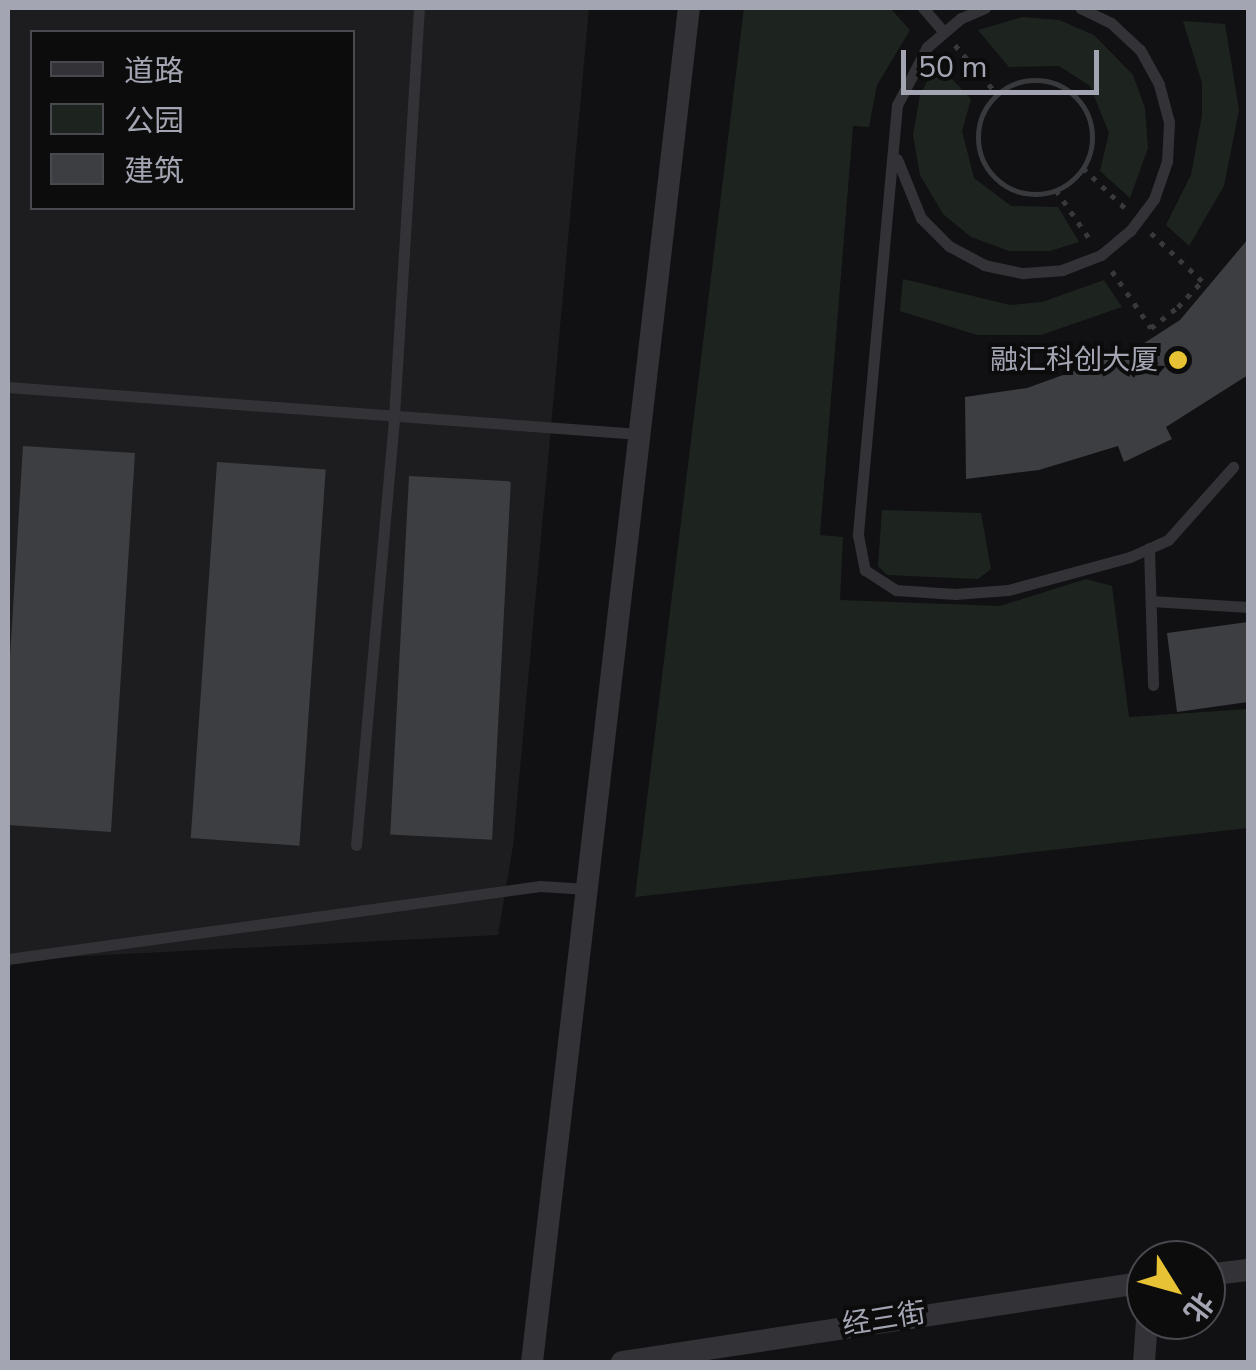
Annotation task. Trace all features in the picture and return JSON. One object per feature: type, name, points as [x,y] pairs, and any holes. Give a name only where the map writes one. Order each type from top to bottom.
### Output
[{"type":"street","points":[[532,1362],[688,8]]},
{"type":"street","name":"经三街","points":[[622,1362],[1126,1285]]},
{"type":"lane","points":[[356,845],[394,416],[419,8]]},
{"type":"lane","points":[[923,8],[944,31]]},
{"type":"lane","points":[[985,8],[944,31],[910,72],[898,105],[894,144],[902,184],[921,218],[949,246],[984,265],[1022,273],[1062,270],[1100,255],[1130,231],[1154,200],[1167,162],[1168,122],[1159,84],[1140,50],[1111,22],[1080,8]]},
{"type":"lane","points":[[898,105],[858,536],[866,570],[896,590],[1008,590],[1149,548],[1185,525],[1233,467]]},
{"type":"lane","points":[[8,387],[639,434]]},
{"type":"lane","points":[[1149,548],[1154,685]]},
{"type":"lane","points":[[1151,600],[1248,607]]},
{"type":"lane","points":[[8,959],[540,886],[587,890]]},
{"type":"path","points":[[944,31],[997,94]]},
{"type":"path","points":[[1048,82],[1078,100],[1092,133],[1083,168],[1071,182],[1034,195],[998,182],[985,166],[978,128],[997,94],[1012,84],[1048,82]]},
{"type":"path","points":[[1151,328],[1202,281]]},
{"type":"shaded area","points":[[8,8],[589,8],[513,846],[498,935],[8,960]]},
{"type":"green space","points":[[744,8],[890,8],[910,30],[877,85],[869,127],[853,126],[820,535],[843,537],[840,600],[1000,606],[1086,579],[1112,586],[1129,717],[1248,709],[1248,828],[635,897]]},
{"type":"green space","points":[[1022,17],[1059,20],[1094,35],[1133,75],[1145,108],[1148,148],[1130,198],[1100,171],[1109,133],[1090,86],[1059,66],[1009,67],[978,30]]},
{"type":"green space","points":[[1183,21],[1225,24],[1239,110],[1224,186],[1189,246],[1166,225],[1191,175],[1202,115],[1202,83]]},
{"type":"green space","points":[[937,63],[971,99],[962,131],[974,178],[1011,206],[1058,207],[1079,242],[1050,251],[1009,251],[971,237],[943,214],[920,175],[913,135],[920,95]]},
{"type":"green space","points":[[903,279],[1010,305],[1042,302],[1104,280],[1122,307],[1041,335],[977,335],[900,311]]},
{"type":"green space","points":[[882,510],[981,513],[991,569],[978,579],[887,575],[878,566]]},
{"type":"building","name":"融汇科创大厦","points":[[1248,239],[1248,375],[1166,427],[1172,439],[1124,462],[1118,446],[1039,470],[966,479],[965,397],[1027,388],[1135,349],[1180,320]]},
{"type":"building","points":[[23,446],[135,453],[111,832],[8,825],[8,690]]},
{"type":"building","points":[[217,462],[326,470],[299,846],[191,838]]},
{"type":"building","points":[[409,476],[511,481],[492,840],[390,835]]},
{"type":"building","points":[[1248,622],[1248,702],[1177,712],[1167,633]]},
{"type":"place","name":"融汇科创大厦","points":[[1178,360]]}]
